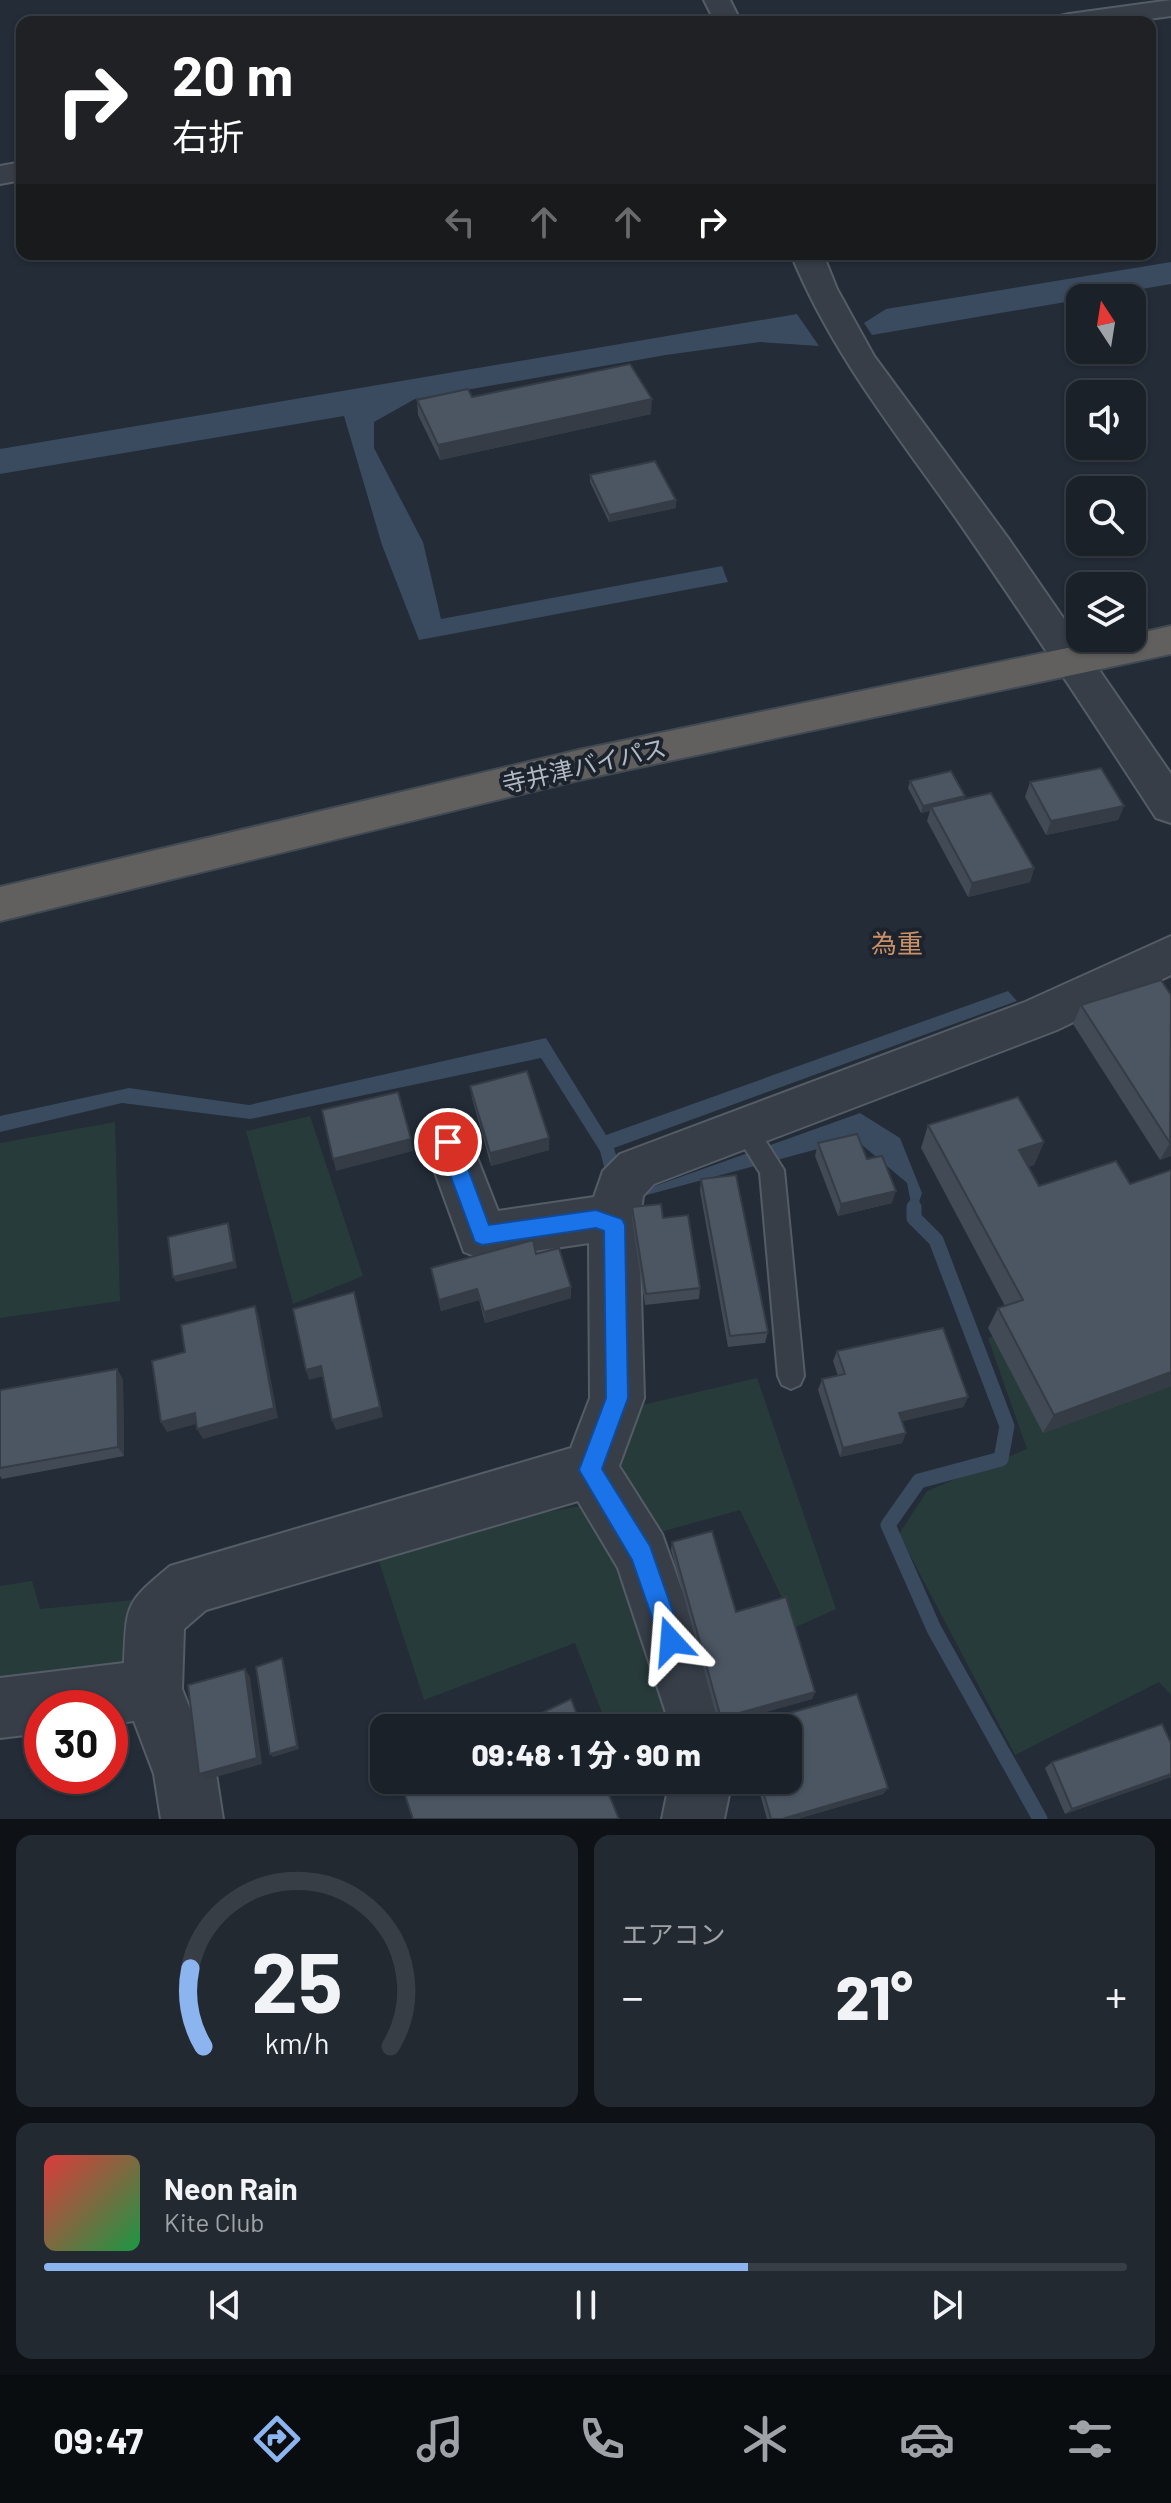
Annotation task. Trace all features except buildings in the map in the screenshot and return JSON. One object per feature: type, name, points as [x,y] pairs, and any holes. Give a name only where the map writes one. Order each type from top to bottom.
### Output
[{"type":"highway","name":"寺井津バイパス","points":[[0,904],[564,768],[1171,640]]},
{"type":"street","points":[[1113,16],[1171,8]]},
{"type":"street","points":[[809,260],[819,288],[853,349],[1073,661],[1171,807]]},
{"type":"street","points":[[448,1142],[482,1236],[596,1219],[624,1194],[744,1128],[1041,1016],[1171,954]]},
{"type":"street","points":[[590,1470],[617,1398],[624,1194]]},
{"type":"street","points":[[192,1819],[185,1774],[152,1689],[155,1616],[190,1586],[590,1470]]},
{"type":"street","points":[[590,1470],[642,1554],[696,1714]]},
{"type":"street","points":[[0,1708],[152,1689]]},
{"type":"street","points":[[693,1819],[698,1794]]},
{"type":"lane","points":[[744,1128],[772,1170],[791,1376]]},
{"type":"shaded area","points":[[310,1116],[363,1276],[293,1304],[246,1131]]},
{"type":"shaded area","points":[[115,1122],[120,1301],[0,1318],[0,1143]]},
{"type":"shaded area","points":[[1152,1280],[1171,1311],[1171,1695],[1159,1682],[1015,1755],[899,1534],[927,1491],[1027,1449],[988,1338]]},
{"type":"shaded area","points":[[757,1378],[836,1609],[796,1627],[740,1510],[657,1533],[618,1459],[634,1407]]},
{"type":"shaded area","points":[[592,1504],[670,1714],[603,1714],[575,1643],[424,1700],[373,1543]]},
{"type":"shaded area","points":[[32,1581],[40,1609],[133,1600],[132,1662],[0,1677],[0,1586]]},
{"type":"water","points":[[1171,262],[1171,284],[1146,288],[1146,284],[1066,284],[1066,302],[872,335],[864,323],[886,309]]},
{"type":"water","points":[[797,314],[819,346],[760,342],[666,355],[415,399],[374,422],[374,448],[423,542],[441,619],[722,566],[728,582],[419,640],[382,545],[344,416],[0,474],[0,449]]},
{"type":"water","points":[[1008,991],[1017,1001],[614,1148],[619,1165],[607,1178],[600,1151],[541,1058],[250,1119],[122,1103],[0,1132],[0,1116],[129,1088],[249,1105],[546,1038],[606,1135]]},
{"type":"water","points":[[860,1113],[900,1138],[922,1193],[914,1218],[907,1183],[855,1139],[643,1196],[655,1186]]},
{"type":"waterway","points":[[914,1205],[914,1218],[936,1240],[1007,1426],[1001,1459],[919,1481],[888,1525],[934,1629],[1040,1819]]},
{"type":"district","name":"為重","points":[[897,942]]},
{"type":"route","points":[[448,1142],[482,1236],[596,1219],[614,1225],[617,1398],[590,1470],[642,1554],[671,1641]]}]
